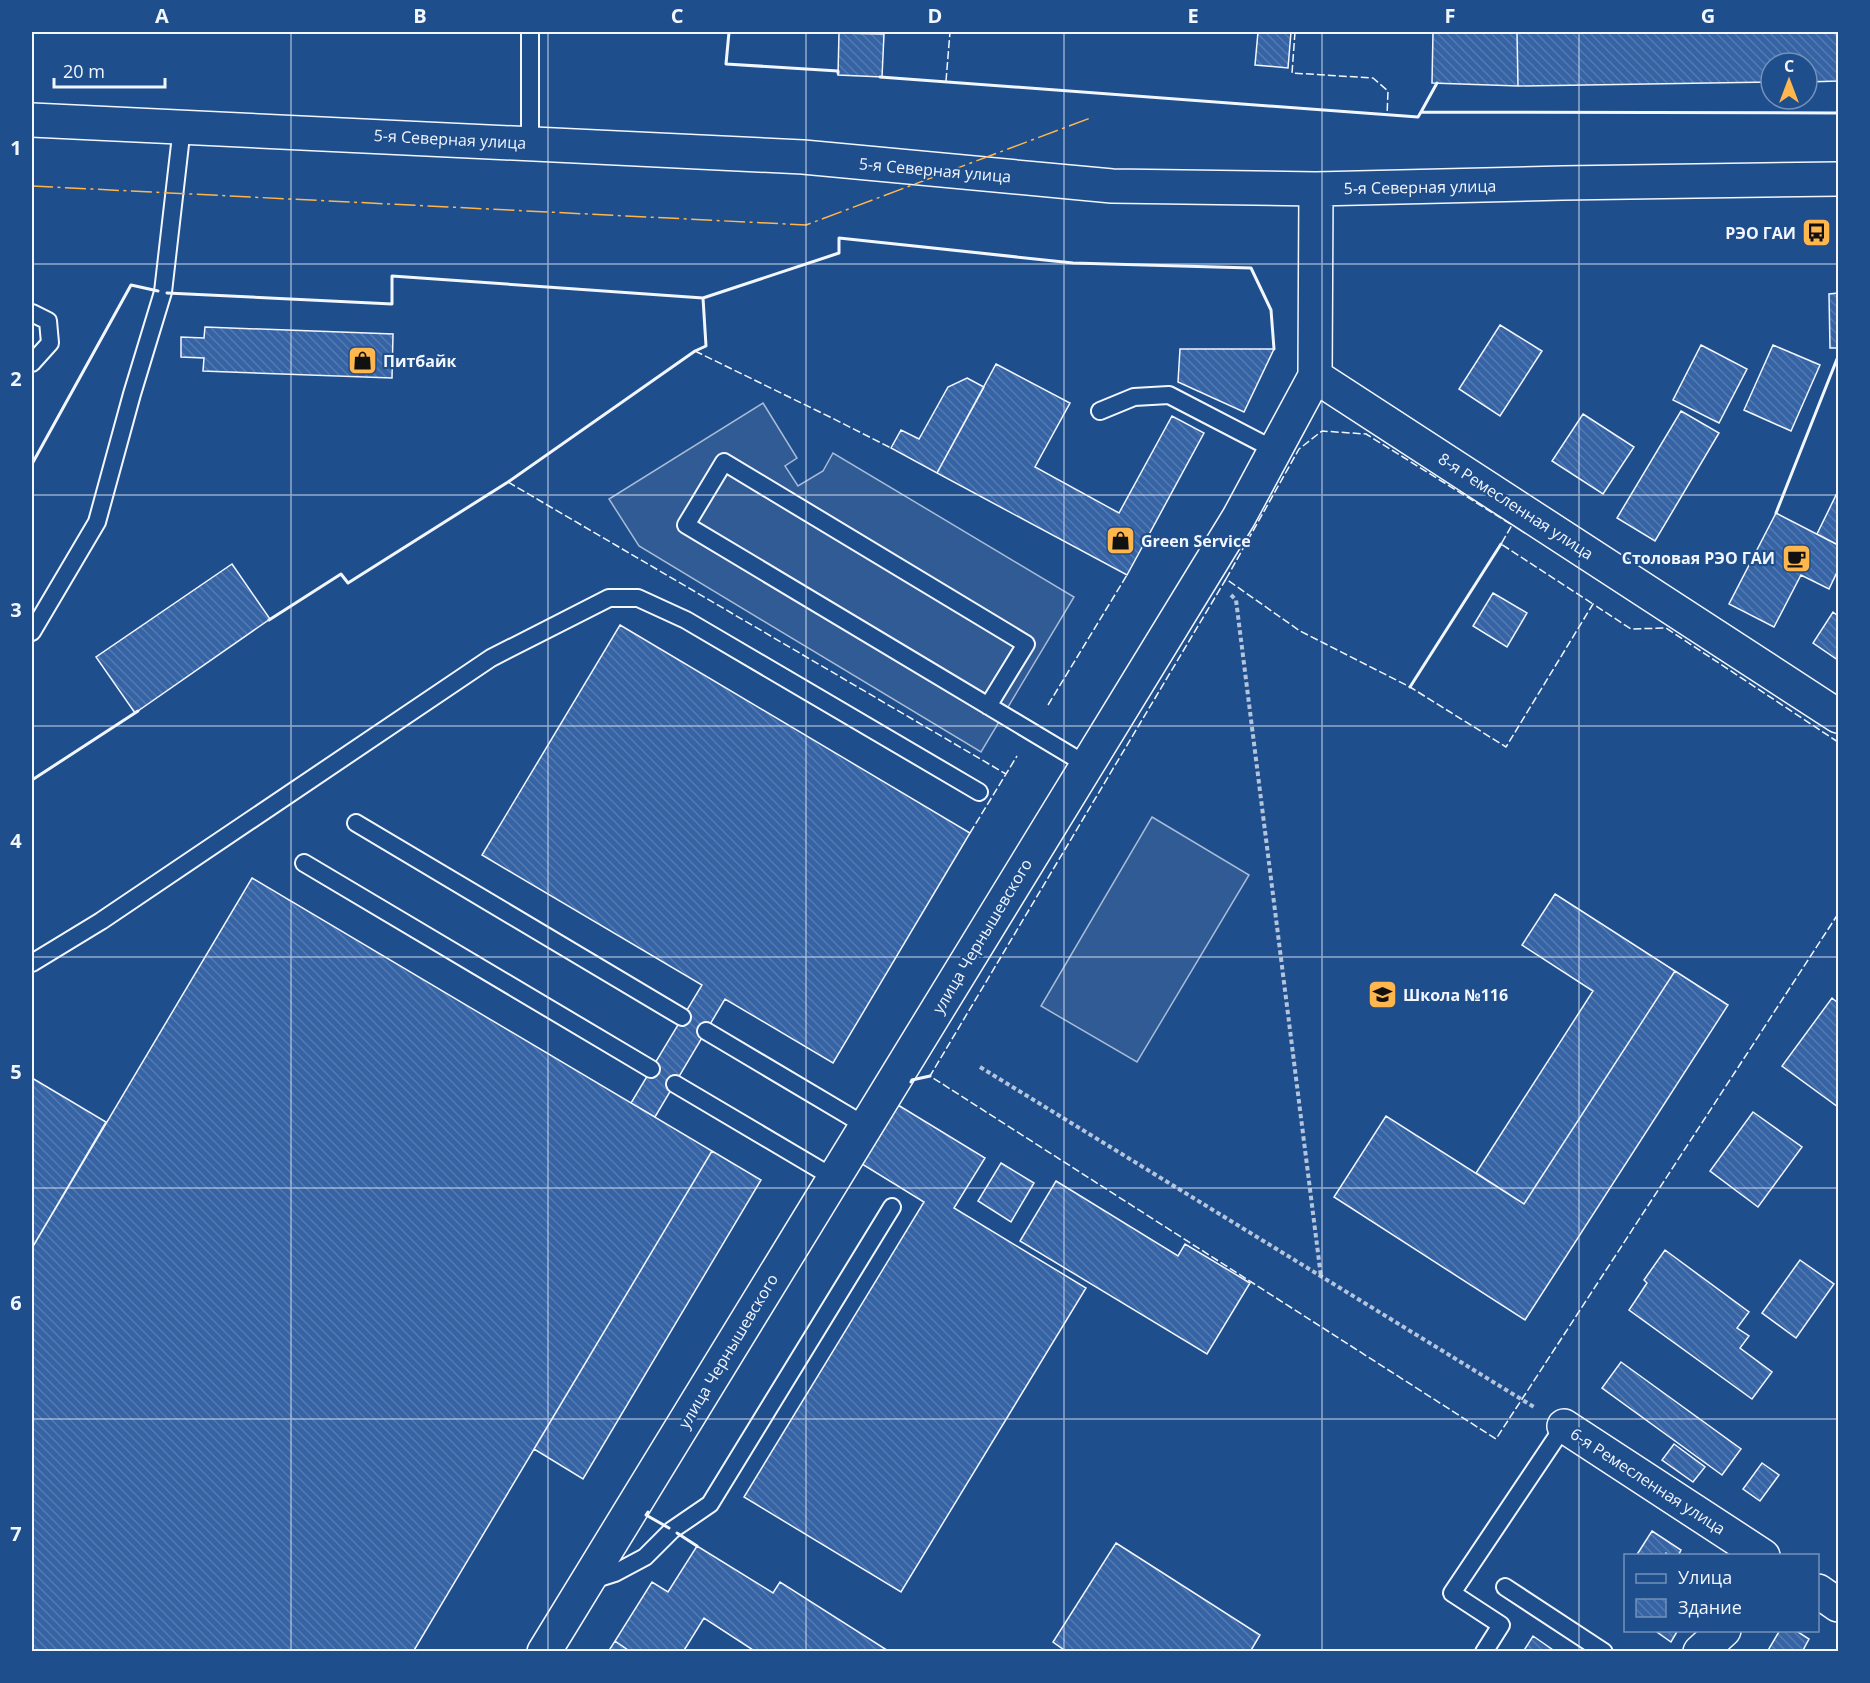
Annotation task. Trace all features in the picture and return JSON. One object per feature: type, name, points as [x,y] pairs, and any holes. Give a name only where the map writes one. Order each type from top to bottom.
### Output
[{"type":"street","name":"5-я Северная улица","points":[[32,120],[803,157],[1112,186],[1316,189],[1839,179]]},
{"type":"street","name":"улица Чернышевского","points":[[544,1652],[1239,517],[1315,376],[1316,189]]},
{"type":"street","name":"8-я Ремесленная улица","points":[[1315,376],[1839,716]]},
{"type":"street","name":"6-я Ремесленная улица","points":[[1564,1426],[1760,1554]]},
{"type":"street","points":[[1819,1592],[1839,1605]]},
{"type":"street","points":[[1700,1652],[1722,1632]]},
{"type":"lane","points":[[530,32],[530,143]]},
{"type":"lane","points":[[32,632],[97,522],[163,292],[182,127]]},
{"type":"lane","points":[[32,313],[48,321],[50,343],[32,363]]},
{"type":"lane","points":[[1100,411],[1134,397],[1169,395],[1275,450]]},
{"type":"lane","points":[[988,706],[1026,644],[723,462],[686,525],[988,706],[1087,765]]},
{"type":"lane","points":[[32,963],[101,921],[491,658],[609,598],[638,598],[686,620],[979,792]]},
{"type":"lane","points":[[356,823],[682,1017]]},
{"type":"lane","points":[[304,863],[651,1070]]},
{"type":"lane","points":[[706,1031],[866,1126]]},
{"type":"lane","points":[[675,1084],[834,1178]]},
{"type":"lane","points":[[586,1582],[615,1574],[645,1557],[672,1530],[710,1504],[892,1207]]},
{"type":"lane","points":[[1484,1652],[1501,1625],[1452,1593],[1564,1426]]},
{"type":"lane","points":[[1506,1587],[1604,1652]]},
{"type":"path","points":[[1229,592],[1236,600],[1321,1277]]},
{"type":"path","points":[[980,1067],[1564,1426]]},
{"type":"shaded area","points":[[763,403],[797,458],[785,466],[798,486],[823,471],[833,453],[1074,597],[981,752],[639,546],[609,499]]},
{"type":"shaded area","points":[[1152,817],[1249,875],[1137,1062],[1041,1006]]},
{"type":"building","points":[[1258,32],[1291,32],[1288,68],[1255,65]]},
{"type":"building","points":[[1433,32],[1517,32],[1518,86],[1432,83]]},
{"type":"building","points":[[1517,32],[1838,32],[1838,81],[1819,82],[1819,51],[1759,51],[1759,82],[1518,86]]},
{"type":"building","points":[[839,33],[884,34],[882,77],[838,75]]},
{"type":"building","points":[[1838,293],[1838,348],[1830,348],[1829,294]]},
{"type":"building","points":[[1500,325],[1542,351],[1500,416],[1459,389]]},
{"type":"building","points":[[205,327],[393,334],[392,378],[203,371],[204,358],[181,357],[181,337],[204,338]]},
{"type":"building","points":[[1701,345],[1747,369],[1719,423],[1673,400]]},
{"type":"building","points":[[1773,345],[1820,365],[1791,431],[1744,410]]},
{"type":"building","points":[[1180,349],[1274,349],[1244,412],[1178,382]]},
{"type":"building","points":[[996,364],[1070,403],[1035,467],[1119,513],[1172,416],[1204,433],[1127,575],[937,473]]},
{"type":"building","points":[[967,378],[984,387],[937,473],[891,448],[901,430],[919,439],[948,387]]},
{"type":"building","points":[[1681,411],[1719,433],[1655,541],[1617,518]]},
{"type":"building","points":[[1583,414],[1634,447],[1603,494],[1552,461]]},
{"type":"building","points":[[1838,491],[1838,545],[1817,534]]},
{"type":"building","name":"Столовая РЭО ГАИ","points":[[1776,513],[1838,545],[1838,570],[1829,589],[1801,575],[1774,627],[1729,604]]},
{"type":"building","points":[[232,564],[270,619],[135,713],[96,657]]},
{"type":"building","points":[[1493,593],[1527,613],[1507,647],[1473,626]]},
{"type":"building","points":[[1833,612],[1838,616],[1838,660],[1813,643]]},
{"type":"building","points":[[620,625],[970,833],[833,1063],[725,999],[655,1117],[631,1103],[702,985],[482,855]]},
{"type":"building","points":[[252,878],[712,1151],[413,1652],[32,1652],[32,1248]]},
{"type":"building","points":[[1555,894],[1675,971],[1524,1204],[1476,1173],[1593,991],[1522,945]]},
{"type":"building","points":[[1675,971],[1728,1005],[1525,1320],[1334,1197],[1386,1116],[1524,1204]]},
{"type":"building","points":[[1832,998],[1838,1003],[1838,1107],[1782,1066]]},
{"type":"building","points":[[32,1078],[106,1122],[32,1248]]},
{"type":"building","points":[[898,1105],[985,1158],[954,1208],[1086,1288],[901,1592],[744,1497],[924,1202],[862,1164]]},
{"type":"building","points":[[1753,1112],[1802,1147],[1758,1207],[1710,1171]]},
{"type":"building","points":[[712,1151],[761,1180],[583,1479],[534,1449]]},
{"type":"building","points":[[1001,1163],[1034,1183],[1011,1222],[978,1201]]},
{"type":"building","points":[[1056,1181],[1178,1256],[1185,1244],[1250,1283],[1207,1354],[1020,1241]]},
{"type":"building","points":[[1665,1250],[1749,1312],[1737,1328],[1749,1336],[1740,1348],[1772,1372],[1752,1399],[1629,1310],[1647,1283],[1644,1280]]},
{"type":"building","points":[[1800,1260],[1834,1284],[1796,1338],[1762,1313]]},
{"type":"building","points":[[1621,1362],[1741,1449],[1722,1475],[1602,1388]]},
{"type":"building","points":[[1674,1444],[1705,1467],[1693,1482],[1662,1460]]},
{"type":"building","points":[[1762,1463],[1779,1475],[1760,1501],[1743,1489]]},
{"type":"building","points":[[1652,1531],[1681,1550],[1679,1554],[1637,1554]]},
{"type":"building","points":[[1116,1543],[1260,1635],[1250,1652],[1067,1652],[1053,1642]]},
{"type":"building","points":[[697,1546],[773,1593],[780,1582],[890,1652],[756,1652],[704,1618],[683,1652],[631,1652],[615,1641],[652,1582],[668,1592]]},
{"type":"building","points":[[1657,1632],[1677,1632],[1671,1642]]},
{"type":"building","points":[[1779,1632],[1798,1632],[1809,1639],[1802,1652],[1767,1652]]},
{"type":"building","points":[[1533,1636],[1556,1652],[1523,1652]]},
{"type":"building","points":[[615,1641],[631,1652],[608,1652]]},
{"type":"fence","points":[[946,81],[950,32]]},
{"type":"fence","points":[[1295,32],[1292,73],[1373,78],[1388,91],[1387,116]]},
{"type":"fence","points":[[695,351],[891,448]]},
{"type":"fence","points":[[1226,579],[1299,449],[1322,431],[1366,434],[1512,525],[1501,544],[1593,604]]},
{"type":"fence","points":[[508,482],[1006,774]]},
{"type":"fence","points":[[1048,705],[1127,575]]},
{"type":"fence","points":[[1838,742],[1666,628],[1631,629],[1593,604],[1506,747],[1410,687],[1300,631],[1226,579],[930,1076],[1496,1439],[1838,914]]},
{"type":"fence","points":[[970,833],[1017,756]]},
{"type":"wall","points":[[729,32],[726,64],[838,71],[838,73]]},
{"type":"wall","points":[[880,77],[1418,117],[1421,112],[1838,113]]},
{"type":"wall","points":[[1421,112],[1437,83]]},
{"type":"wall","points":[[167,293],[392,304],[392,276],[703,298],[839,253],[839,238],[1073,263],[1251,268],[1271,310],[1274,349]]},
{"type":"wall","points":[[32,464],[131,285],[158,291]]},
{"type":"wall","points":[[269,620],[341,574],[348,583],[508,482],[695,351],[706,346],[703,298]]},
{"type":"wall","points":[[1776,513],[1838,359]]},
{"type":"wall","points":[[1410,687],[1501,544]]},
{"type":"wall","points":[[32,780],[138,711]]},
{"type":"wall","points":[[911,1082],[930,1076]]},
{"type":"wall","points":[[648,1512],[646,1515],[669,1528]]},
{"type":"wall","points":[[677,1533],[697,1546]]},
{"type":"power","points":[[32,186],[806,225],[1093,117]]},
{"type":"place","name":"РЭО ГАИ","points":[[1817,233]]},
{"type":"place","name":"Питбайк","points":[[362,361]]},
{"type":"place","name":"Green Service","points":[[1120,541]]},
{"type":"place","name":"Столовая РЭО ГАИ","points":[[1796,558]]},
{"type":"place","name":"Школа №116","points":[[1382,995]]}]
